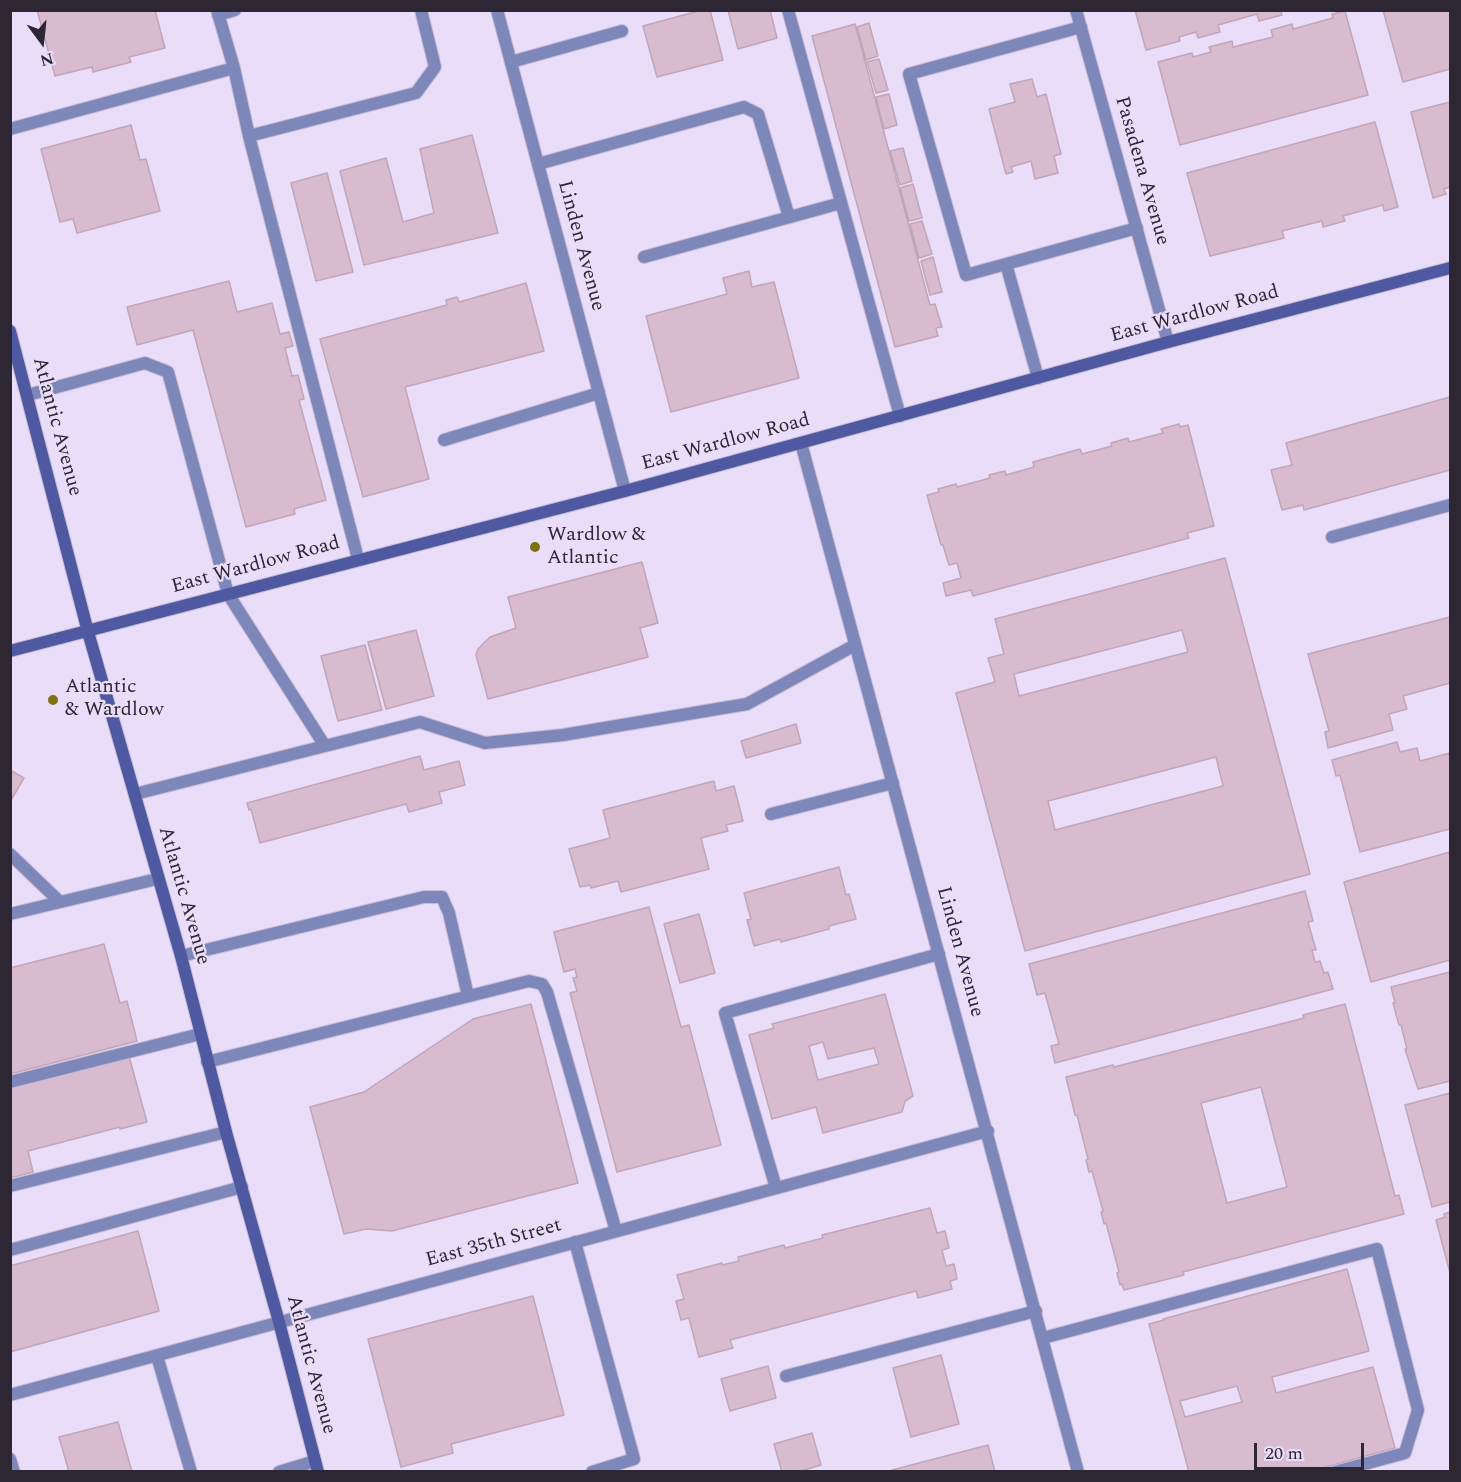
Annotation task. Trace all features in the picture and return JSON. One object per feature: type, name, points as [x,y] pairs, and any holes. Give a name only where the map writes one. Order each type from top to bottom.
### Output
[{"type":"main road","name":"East Wardlow Road","points":[[10,651],[626,491],[1168,342],[1450,268]]},
{"type":"main road","name":"Atlantic Avenue","points":[[10,331],[88,632],[181,957],[207,1062],[317,1466]]},
{"type":"street","points":[[236,10],[218,13],[234,68],[249,136],[358,559]]},
{"type":"street","points":[[249,136],[416,93],[435,67],[421,10]]},
{"type":"street","name":"Linden Avenue","points":[[497,10],[626,491]]},
{"type":"street","points":[[788,10],[900,416]]},
{"type":"street","name":"Pasadena Avenue","points":[[1076,10],[1168,342]]},
{"type":"street","points":[[1081,27],[909,74],[966,275],[1137,228]]},
{"type":"street","points":[[511,62],[622,31]]},
{"type":"street","points":[[10,129],[234,68]]},
{"type":"street","points":[[538,164],[744,107],[758,114],[789,217]]},
{"type":"street","points":[[644,257],[841,203]]},
{"type":"street","points":[[1006,264],[1038,378]]},
{"type":"street","points":[[28,395],[145,363],[168,372],[228,594],[325,746]]},
{"type":"street","points":[[444,440],[599,393]]},
{"type":"street","name":"Linden Avenue","points":[[801,443],[1078,1472]]},
{"type":"street","points":[[1332,537],[1450,505]]},
{"type":"street","points":[[135,794],[420,722],[486,743],[562,735],[747,704],[855,645]]},
{"type":"street","points":[[771,814],[893,783]]},
{"type":"street","points":[[10,854],[60,902]]},
{"type":"street","points":[[10,914],[157,879]]},
{"type":"street","points":[[181,957],[424,897],[442,897],[449,912],[468,996]]},
{"type":"street","points":[[776,1188],[725,1013],[939,954]]},
{"type":"street","points":[[207,1062],[529,981],[542,984],[547,993],[616,1231]]},
{"type":"street","points":[[10,1082],[200,1034]]},
{"type":"street","name":"East 35th Street","points":[[10,1395],[988,1131]]},
{"type":"street","points":[[10,1186],[226,1132]]},
{"type":"street","points":[[10,1250],[242,1187]]},
{"type":"street","points":[[574,1242],[634,1459],[592,1472]]},
{"type":"street","points":[[1043,1338],[1377,1249],[1418,1410],[1405,1453],[1335,1472]]},
{"type":"street","points":[[786,1376],[1036,1311]]},
{"type":"street","points":[[157,1356],[191,1472]]},
{"type":"street","points":[[10,1460],[14,1472]]},
{"type":"street","points":[[279,1472],[317,1466]]},
{"type":"building","points":[[37,10],[155,10],[165,48],[129,57],[131,62],[93,72],[92,67],[55,76]]},
{"type":"building","points":[[702,10],[710,10],[723,60],[657,77],[643,26]]},
{"type":"building","points":[[728,10],[770,10],[777,38],[738,49]]},
{"type":"building","points":[[1135,10],[1280,10],[1282,15],[1259,21],[1257,14],[1218,25],[1220,32],[1198,38],[1196,32],[1179,37],[1180,41],[1146,50]]},
{"type":"building","points":[[1383,10],[1450,10],[1450,69],[1403,82]]},
{"type":"building","points":[[1345,11],[1368,95],[1180,145],[1158,62],[1192,53],[1193,57],[1211,52],[1209,47],[1232,41],[1233,47],[1273,37],[1271,30],[1292,24],[1293,29],[1333,18],[1332,14]]},
{"type":"building","points":[[869,23],[878,56],[866,60],[857,27]]},
{"type":"building","points":[[855,24],[930,305],[935,304],[942,327],[936,328],[938,336],[895,347],[812,36]]},
{"type":"building","points":[[879,59],[888,90],[876,93],[867,62]]},
{"type":"building","points":[[1032,79],[1037,97],[1046,94],[1061,154],[1054,156],[1058,173],[1035,179],[1031,161],[1011,167],[1013,172],[1006,174],[989,109],[1015,102],[1010,84]]},
{"type":"building","points":[[889,94],[897,125],[884,129],[876,97]]},
{"type":"building","points":[[1450,102],[1450,187],[1444,189],[1446,194],[1433,198],[1411,112]]},
{"type":"building","points":[[1375,122],[1398,207],[1384,211],[1383,205],[1343,216],[1345,221],[1323,227],[1322,221],[1282,231],[1284,238],[1210,256],[1187,173]]},
{"type":"building","points":[[131,125],[140,160],[146,159],[160,211],[77,233],[73,219],[60,222],[41,149]]},
{"type":"building","points":[[472,135],[498,233],[364,265],[340,171],[386,158],[403,222],[434,213],[420,149]]},
{"type":"building","points":[[903,148],[912,181],[900,185],[890,151]]},
{"type":"building","points":[[327,173],[353,272],[316,281],[291,183]]},
{"type":"building","points":[[913,184],[922,218],[909,221],[900,188]]},
{"type":"building","points":[[922,221],[932,254],[919,258],[910,224]]},
{"type":"building","points":[[933,257],[942,292],[930,295],[921,261]]},
{"type":"building","points":[[749,271],[752,287],[774,282],[799,378],[671,412],[646,316],[727,294],[723,278]]},
{"type":"building","points":[[229,281],[237,312],[272,303],[280,334],[289,332],[293,346],[285,348],[292,376],[298,375],[304,399],[299,400],[326,500],[294,509],[295,514],[246,527],[193,330],[137,345],[127,307]]},
{"type":"building","points":[[526,283],[544,351],[405,387],[429,479],[363,497],[320,339],[447,305],[446,300],[457,297],[459,302]]},
{"type":"building","points":[[1450,397],[1450,470],[1304,510],[1303,505],[1282,510],[1271,470],[1292,465],[1286,443]]},
{"type":"building","points":[[1179,424],[1180,427],[1188,425],[1214,526],[1187,533],[1189,538],[973,596],[971,590],[946,596],[943,583],[961,578],[957,563],[949,565],[927,495],[956,484],[957,487],[990,478],[989,475],[1005,471],[1006,475],[1034,467],[1033,462],[1080,449],[1082,454],[1112,446],[1111,443],[1128,438],[1129,442],[1163,433],[1161,429]]},
{"type":"building","points":[[1225,558],[1310,874],[1025,951],[956,693],[995,682],[988,658],[1004,654],[995,619]],"holes":[[[1182,630],[1188,652],[1019,696],[1014,674]],[[1216,757],[1223,786],[1055,830],[1048,801]]]},
{"type":"building","points":[[642,562],[658,623],[640,628],[648,657],[488,699],[476,655],[478,649],[490,637],[516,628],[508,597]]},
{"type":"building","points":[[1450,617],[1450,683],[1403,696],[1407,709],[1389,714],[1393,730],[1328,748],[1325,732],[1329,731],[1308,654]]},
{"type":"building","points":[[416,630],[434,696],[386,709],[368,642]]},
{"type":"building","points":[[365,645],[382,710],[338,721],[321,656]]},
{"type":"building","points":[[796,724],[801,743],[746,758],[741,741]]},
{"type":"building","points":[[1397,742],[1400,752],[1417,748],[1420,761],[1450,753],[1450,829],[1360,852],[1340,775],[1336,776],[1332,760]]},
{"type":"building","points":[[420,756],[424,770],[459,761],[465,785],[439,792],[442,803],[409,812],[406,804],[260,843],[251,809],[249,810],[247,803]]},
{"type":"building","points":[[10,770],[24,778],[10,802]]},
{"type":"building","points":[[714,781],[716,791],[734,786],[743,821],[726,825],[728,831],[701,838],[709,869],[621,892],[618,881],[591,888],[590,885],[580,887],[569,849],[610,838],[603,810]]},
{"type":"building","points":[[1450,852],[1450,960],[1371,982],[1344,882]]},
{"type":"building","points":[[839,867],[846,895],[849,894],[856,919],[781,942],[780,939],[754,946],[747,920],[751,919],[744,893]]},
{"type":"building","points":[[1305,891],[1313,921],[1308,922],[1316,950],[1312,950],[1315,962],[1320,961],[1324,973],[1328,972],[1333,989],[1055,1063],[1051,1046],[1059,1044],[1045,993],[1037,995],[1029,964]]},
{"type":"building","points":[[649,907],[681,1027],[689,1025],[721,1145],[617,1172],[570,993],[577,991],[573,978],[577,977],[575,969],[564,972],[554,932]]},
{"type":"building","points":[[699,914],[715,973],[680,983],[664,924]]},
{"type":"building","points":[[104,944],[120,1003],[127,1001],[137,1041],[10,1074],[10,968]]},
{"type":"building","points":[[1450,972],[1450,1081],[1418,1089],[1405,1049],[1407,1049],[1393,1003],[1395,1003],[1391,987]]},
{"type":"building","points":[[885,994],[913,1096],[905,1101],[902,1112],[823,1133],[816,1107],[772,1119],[749,1035],[774,1028],[772,1024]],"holes":[[[823,1042],[828,1059],[874,1048],[879,1064],[818,1080],[809,1046]]]},
{"type":"building","points":[[531,1004],[578,1183],[392,1231],[366,1229],[344,1234],[310,1107],[364,1092],[473,1019]]},
{"type":"building","points":[[1345,1004],[1395,1196],[1399,1195],[1404,1214],[1183,1272],[1184,1275],[1124,1290],[1122,1284],[1120,1285],[1117,1273],[1119,1272],[1106,1223],[1104,1224],[1101,1212],[1103,1211],[1092,1171],[1089,1172],[1086,1160],[1088,1159],[1066,1077],[1113,1065],[1114,1067],[1304,1018],[1303,1015]],"holes":[[[1261,1087],[1287,1187],[1227,1203],[1201,1103]]]},
{"type":"building","points":[[129,1056],[147,1122],[28,1151],[33,1172],[10,1178],[10,1088]]},
{"type":"building","points":[[1450,1093],[1450,1202],[1432,1207],[1405,1105]]},
{"type":"building","points":[[930,1208],[937,1233],[945,1231],[949,1248],[942,1250],[946,1266],[954,1264],[957,1279],[950,1281],[952,1289],[918,1298],[916,1291],[730,1340],[733,1348],[699,1357],[689,1318],[681,1320],[676,1301],[684,1299],[677,1275],[739,1261],[738,1257],[784,1245],[785,1248],[823,1238],[822,1235]]},
{"type":"building","points":[[1450,1212],[1450,1273],[1436,1220],[1445,1217],[1444,1214]]},
{"type":"building","points":[[138,1231],[159,1311],[10,1352],[10,1266]]},
{"type":"building","points":[[1347,1269],[1369,1351],[1272,1377],[1276,1393],[1373,1367],[1395,1448],[1308,1472],[1189,1472],[1149,1324]],"holes":[[[1237,1386],[1242,1402],[1185,1417],[1180,1401]]]},
{"type":"building","points":[[533,1296],[564,1415],[451,1444],[453,1453],[401,1467],[368,1339]]},
{"type":"building","points":[[941,1355],[959,1424],[911,1437],[893,1368]]},
{"type":"building","points":[[768,1366],[776,1398],[730,1411],[721,1379]]},
{"type":"building","points":[[118,1422],[132,1472],[69,1472],[59,1437]]},
{"type":"building","points":[[812,1433],[821,1465],[797,1472],[782,1472],[774,1444]]},
{"type":"building","points":[[988,1445],[995,1472],[892,1472],[892,1470]]},
{"type":"place","name":"Wardlow & Atlantic","points":[[535,547]]},
{"type":"place","name":"Atlantic & Wardlow","points":[[53,700]]}]
